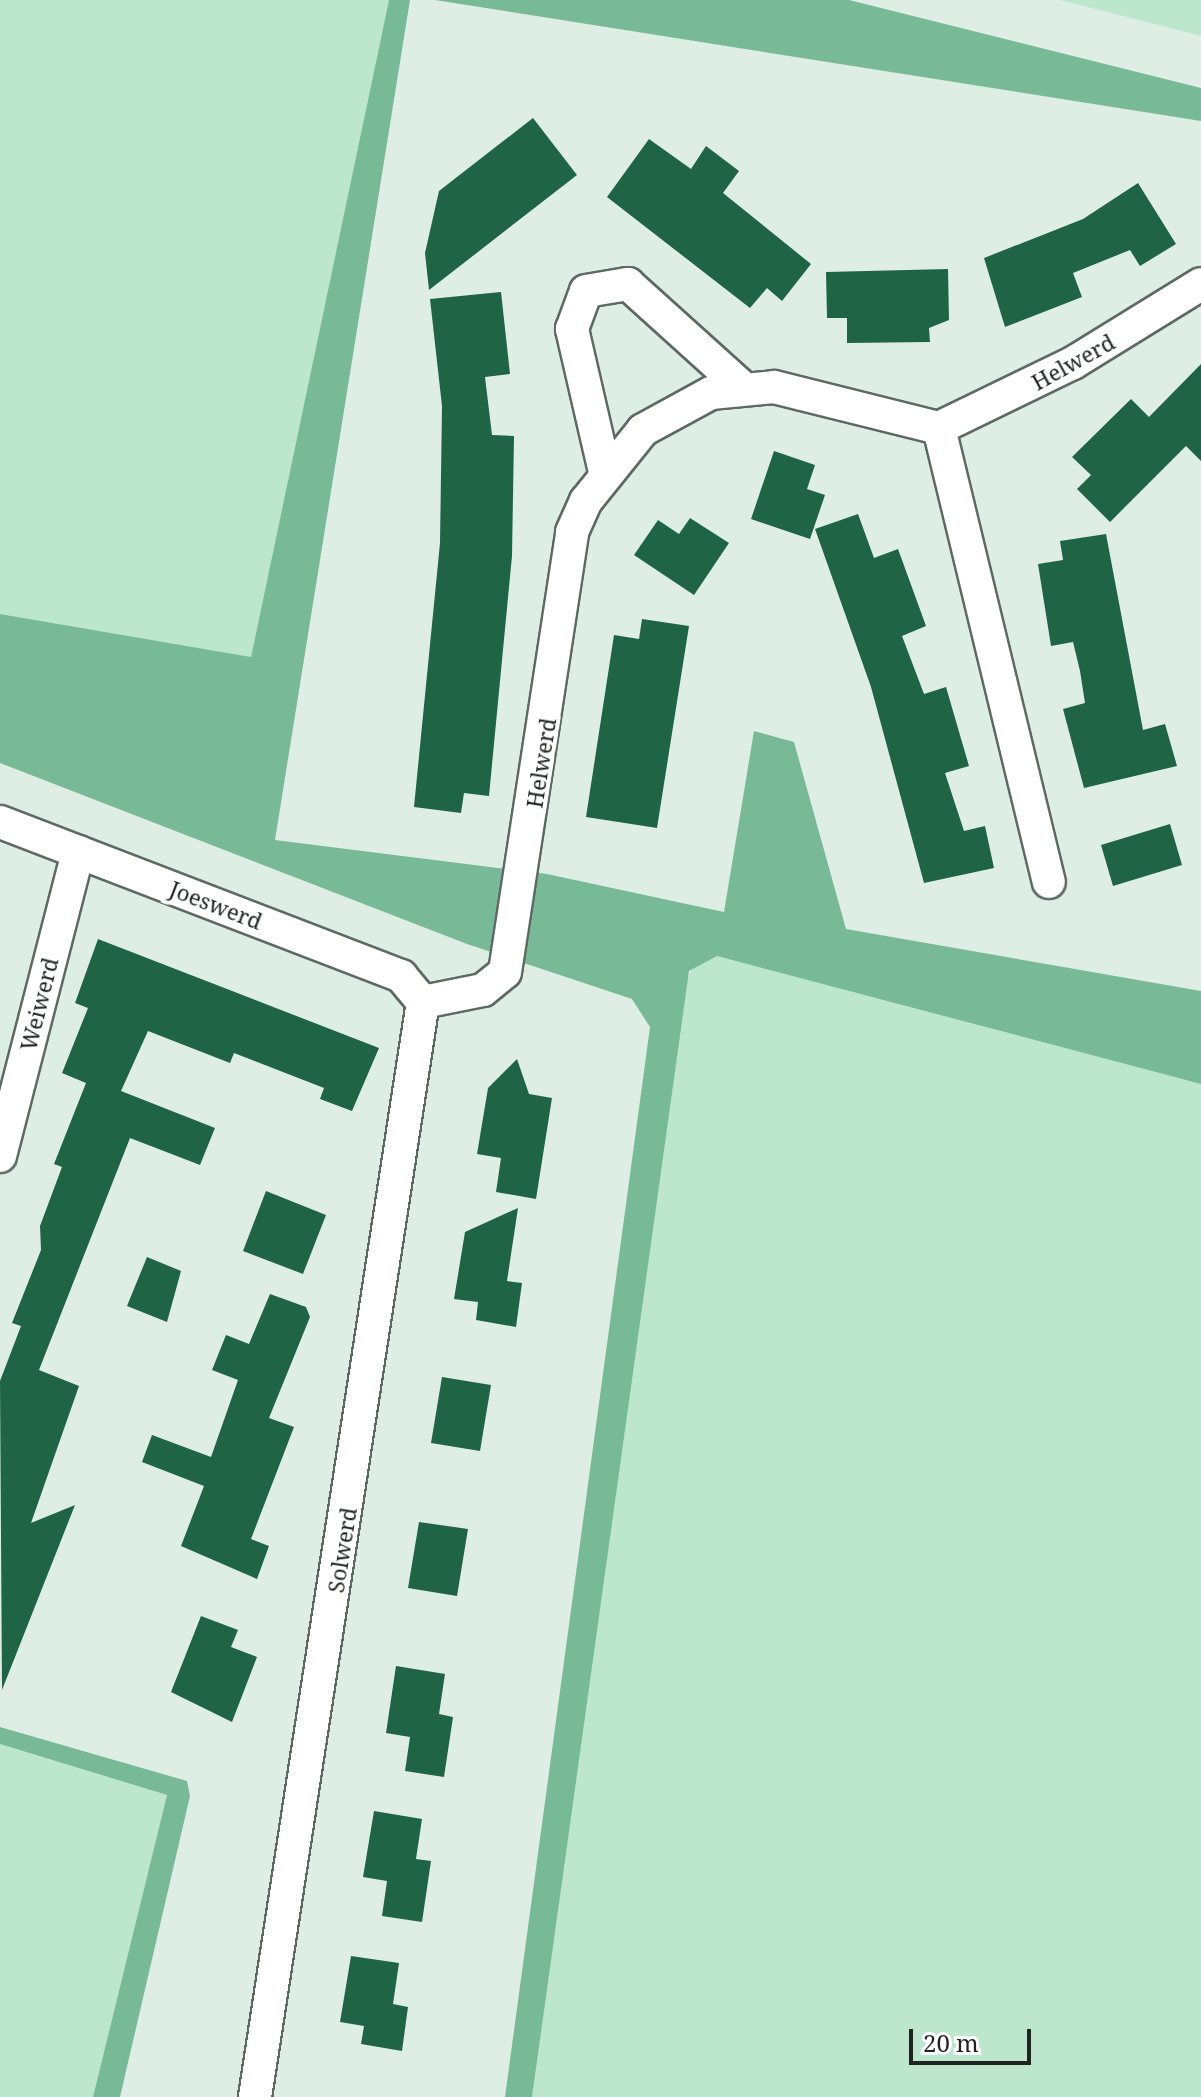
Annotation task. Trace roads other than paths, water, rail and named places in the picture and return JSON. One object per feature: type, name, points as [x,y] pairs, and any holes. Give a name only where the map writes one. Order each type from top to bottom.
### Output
[{"type":"street","points":[[605,472],[572,329],[586,291],[628,284],[742,387]]},
{"type":"street","name":"Helwerd","points":[[423,1002],[483,990],[505,972],[525,861],[572,532],[605,472],[661,416],[742,387],[774,387],[939,428],[1073,363],[1201,284]]},
{"type":"street","points":[[939,428],[1049,882]]},
{"type":"street","name":"Joeswerd","points":[[0,822],[401,976],[423,1002]]},
{"type":"street","name":"Weiwerd","points":[[0,1156],[78,852]]},
{"type":"street","name":"Solwerd","points":[[255,2097],[423,1002]]}]
